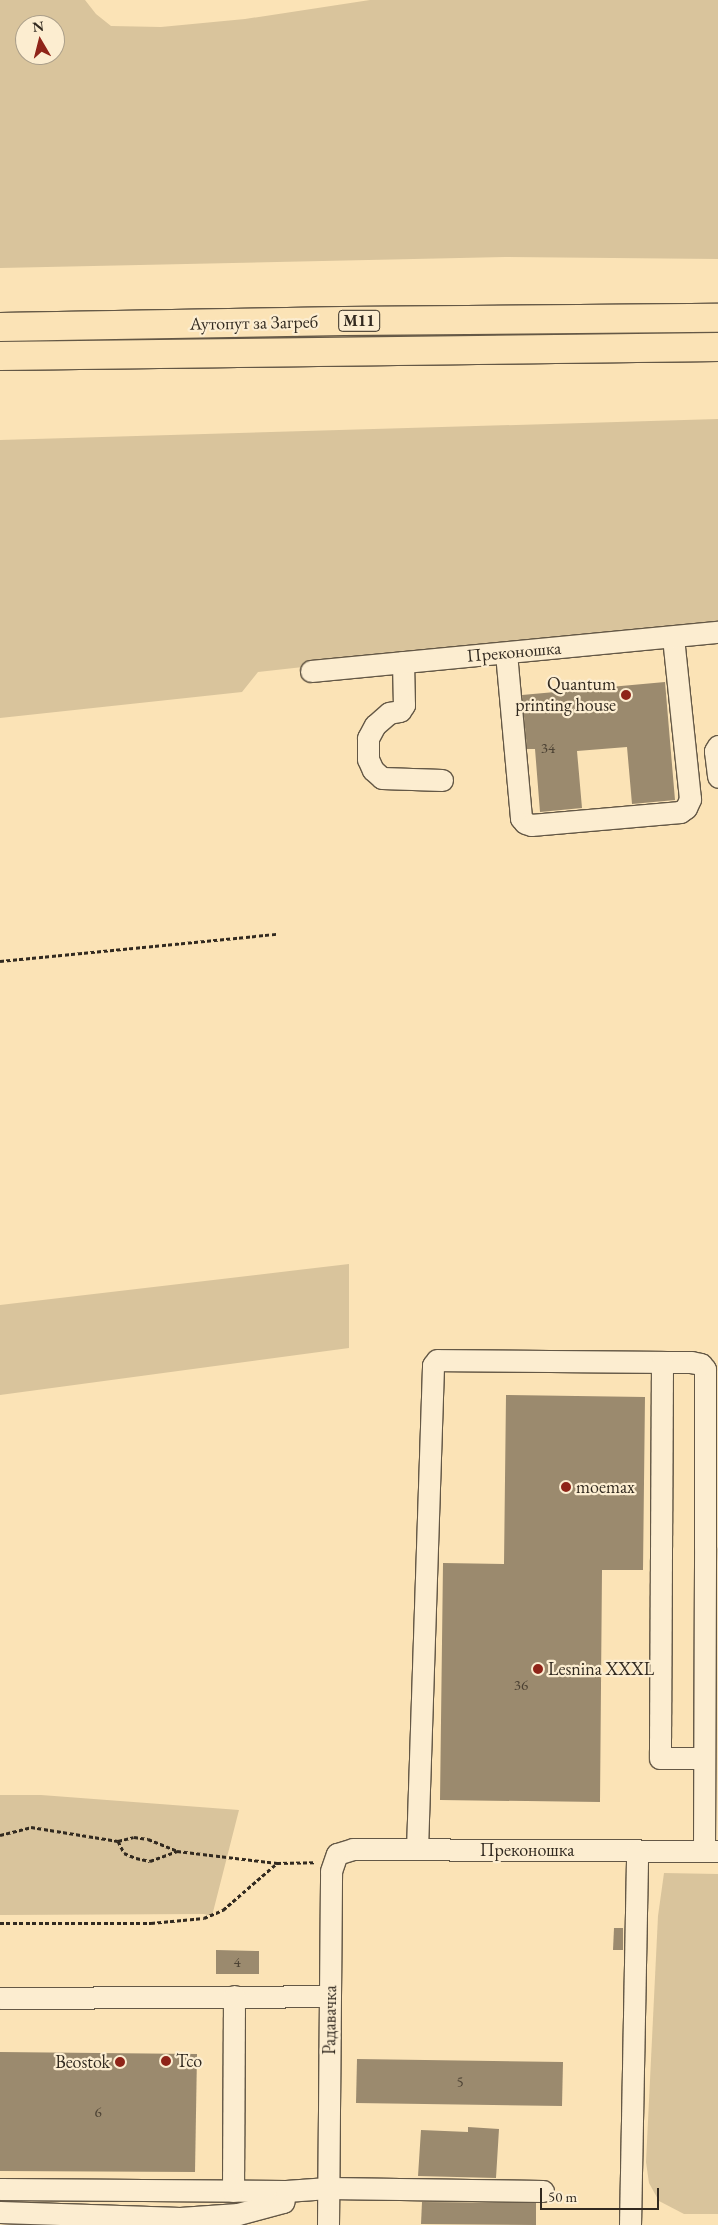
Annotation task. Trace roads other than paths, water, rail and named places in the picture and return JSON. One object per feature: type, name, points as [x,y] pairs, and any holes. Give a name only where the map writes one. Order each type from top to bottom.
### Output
[{"type":"highway","name":"Аутопут за Загреб","points":[[0,327],[354,321],[718,318]]},
{"type":"highway","name":"Аутопут за Загреб","points":[[0,356],[718,347]]},
{"type":"street","name":"Преконошка","points":[[311,671],[718,632]]},
{"type":"street","points":[[506,653],[521,818],[526,823],[531,825],[680,812],[686,808],[690,799],[673,637]]},
{"type":"street","points":[[403,662],[404,705],[400,710],[389,714],[375,725],[368,738],[368,759],[373,770],[382,778],[442,780]]},
{"type":"street","points":[[718,746],[715,751],[718,777]]},
{"type":"street","points":[[417,1850],[433,1365],[437,1360],[691,1362],[701,1364],[704,1369],[704,1758],[711,1852]]},
{"type":"street","points":[[662,1362],[660,1758],[704,1758]]},
{"type":"street","name":"Преконошка","points":[[336,1858],[354,1849],[711,1852]]},
{"type":"street","points":[[637,1851],[630,2225],[646,2225]]},
{"type":"street","name":"Радавачка","points":[[328,2225],[331,1871],[336,1858]]},
{"type":"street","points":[[234,1996],[234,2191]]},
{"type":"street","points":[[0,1998],[330,1996]]},
{"type":"street","points":[[0,2189],[286,2191],[328,2188],[543,2190]]},
{"type":"street","points":[[5,2217],[180,2218],[238,2214],[283,2202],[286,2191]]},
{"type":"place","name":"Quantum printing house","points":[[626,695]]},
{"type":"place","name":"moemax","points":[[566,1487]]},
{"type":"place","name":"Lesnina XXXL","points":[[538,1669]]},
{"type":"place","name":"Tco","points":[[166,2061]]},
{"type":"place","name":"Beostok","points":[[120,2062]]}]
